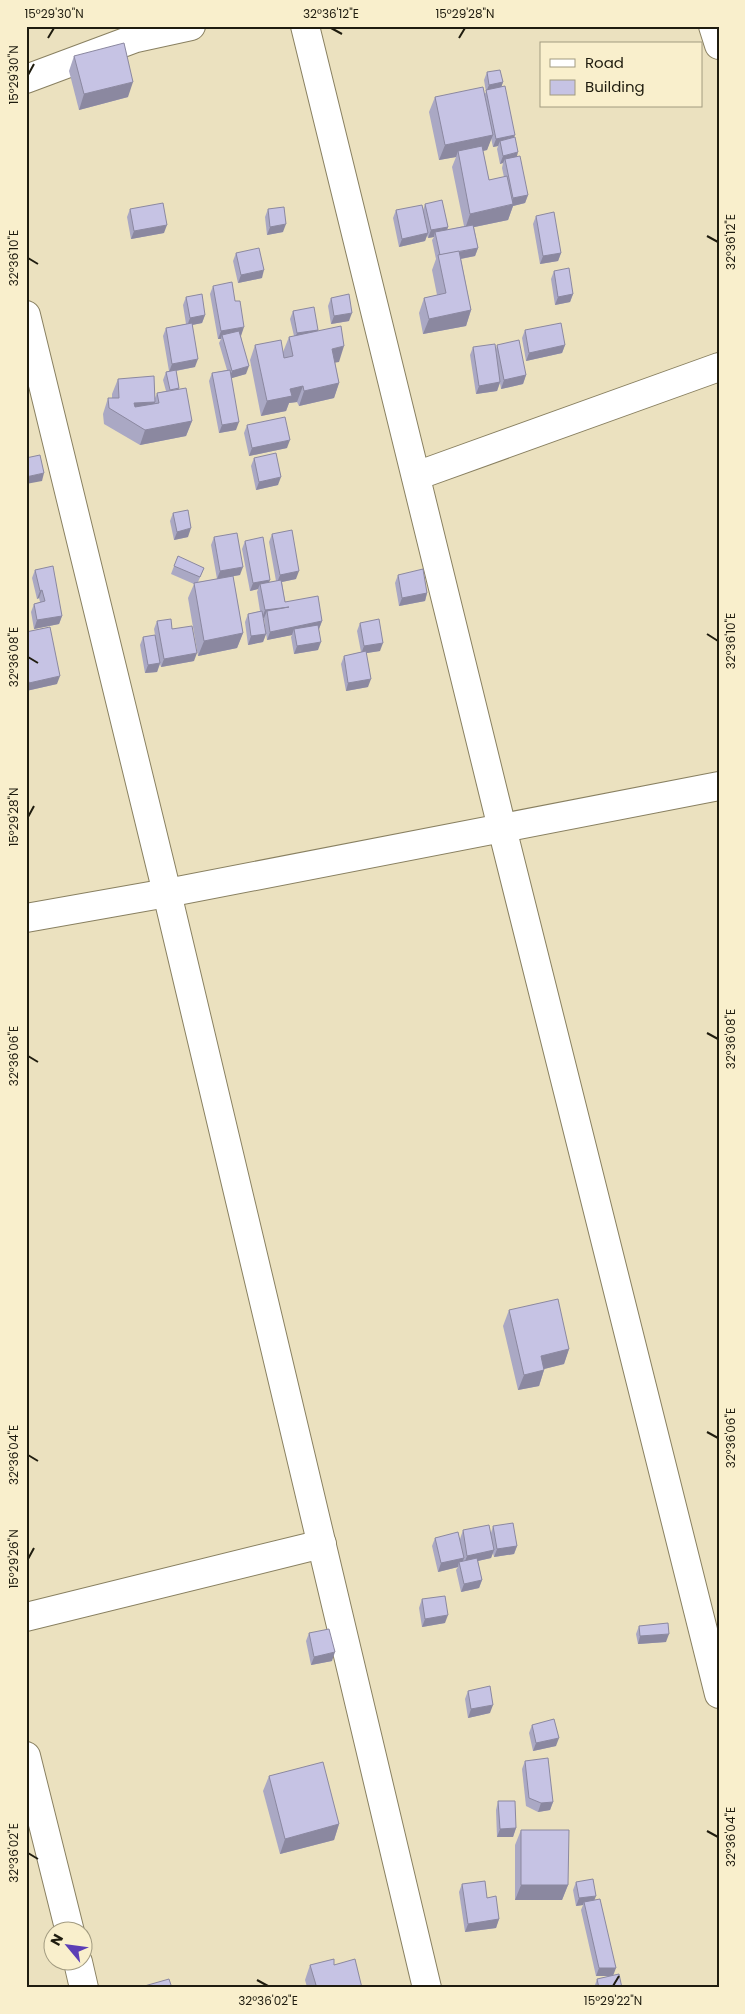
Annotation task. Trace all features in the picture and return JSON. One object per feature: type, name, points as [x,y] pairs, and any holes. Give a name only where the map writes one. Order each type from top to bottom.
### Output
[{"type":"street","points":[[26,79],[136,38],[192,26]]},
{"type":"street","points":[[305,26],[502,828],[709,1616],[719,1694]]},
{"type":"street","points":[[26,315],[167,893],[427,1988]]},
{"type":"street","points":[[416,476],[719,367]]},
{"type":"street","points":[[26,918],[167,893],[719,786]]},
{"type":"street","points":[[26,1617],[322,1544]]},
{"type":"street","points":[[26,1756],[68,1922]]},
{"type":"street","points":[[80,1972],[84,1988]]},
{"type":"building","points":[[124,43],[133,82],[84,94],[74,56]]},
{"type":"building","points":[[500,70],[503,82],[489,85],[487,72]]},
{"type":"building","points":[[505,86],[515,135],[496,139],[486,90]]},
{"type":"building","points":[[483,87],[493,135],[445,145],[435,97]]},
{"type":"building","points":[[515,137],[518,152],[503,156],[500,141]]},
{"type":"building","points":[[482,146],[489,180],[507,176],[513,204],[470,214],[458,151]]},
{"type":"building","points":[[520,156],[528,195],[513,198],[505,159]]},
{"type":"building","points":[[442,200],[448,227],[431,230],[425,204]]},
{"type":"building","points":[[163,203],[167,225],[134,231],[130,209]]},
{"type":"building","points":[[422,205],[428,233],[402,239],[396,210]]},
{"type":"building","points":[[284,207],[286,224],[270,227],[268,209]]},
{"type":"building","points":[[554,212],[561,253],[543,256],[536,216]]},
{"type":"building","points":[[473,225],[478,248],[440,255],[435,232]]},
{"type":"building","points":[[259,248],[264,270],[241,275],[236,253]]},
{"type":"building","points":[[459,251],[471,310],[429,319],[424,298],[446,293],[438,255]]},
{"type":"building","points":[[569,268],[573,294],[558,297],[554,271]]},
{"type":"building","points":[[232,282],[235,301],[240,301],[244,327],[221,331],[213,286]]},
{"type":"building","points":[[202,294],[205,315],[190,318],[186,297]]},
{"type":"building","points":[[349,294],[352,313],[334,316],[331,298]]},
{"type":"building","points":[[314,307],[318,330],[297,333],[293,311]]},
{"type":"building","points":[[192,323],[198,359],[172,364],[166,328]]},
{"type":"building","points":[[561,323],[565,345],[529,353],[525,330]]},
{"type":"building","points":[[341,326],[344,346],[332,349],[339,383],[304,391],[303,386],[290,389],[292,396],[267,401],[255,345],[281,340],[284,358],[293,356],[289,337]]},
{"type":"building","points":[[239,331],[249,366],[232,371],[222,335]]},
{"type":"building","points":[[519,340],[526,375],[504,380],[497,345]]},
{"type":"building","points":[[495,344],[500,382],[479,386],[473,347]]},
{"type":"building","points":[[176,370],[179,388],[170,390],[166,372]]},
{"type":"building","points":[[230,370],[239,422],[222,425],[212,373]]},
{"type":"building","points":[[154,376],[155,402],[134,403],[135,407],[159,403],[157,393],[186,388],[192,421],[145,430],[109,408],[108,398],[119,398],[118,379]]},
{"type":"building","points":[[285,417],[290,440],[252,448],[247,425]]},
{"type":"building","points":[[276,453],[281,477],[259,482],[254,458]]},
{"type":"building","points":[[40,455],[44,473],[26,477],[26,458]]},
{"type":"building","points":[[188,510],[191,528],[177,532],[173,513]]},
{"type":"building","points":[[292,530],[299,571],[280,575],[272,534]]},
{"type":"building","points":[[237,533],[243,567],[220,571],[214,537]]},
{"type":"building","points":[[263,537],[270,580],[253,583],[245,541]]},
{"type":"building","points":[[178,556],[204,568],[200,577],[174,566]]},
{"type":"building","points":[[53,566],[62,616],[37,620],[34,604],[45,601],[42,590],[40,591],[35,570]]},
{"type":"building","points":[[423,569],[427,593],[402,598],[398,575]]},
{"type":"building","points":[[233,576],[243,633],[204,641],[194,583]]},
{"type":"building","points":[[281,580],[285,602],[318,596],[322,621],[270,632],[267,611],[289,607],[265,610],[260,584]]},
{"type":"building","points":[[262,611],[266,634],[251,636],[248,614]]},
{"type":"building","points":[[171,619],[172,629],[192,626],[197,653],[164,659],[157,621]]},
{"type":"building","points":[[379,619],[383,643],[364,646],[360,623]]},
{"type":"building","points":[[318,625],[321,642],[297,646],[294,629]]},
{"type":"building","points":[[50,627],[60,676],[29,683],[26,670],[26,632]]},
{"type":"building","points":[[155,635],[160,663],[148,665],[143,637]]},
{"type":"building","points":[[366,651],[371,679],[348,683],[344,656]]},
{"type":"building","points":[[558,1299],[569,1349],[541,1356],[544,1370],[524,1375],[509,1310]]},
{"type":"building","points":[[513,1523],[517,1546],[497,1549],[493,1526]]},
{"type":"building","points":[[489,1525],[494,1550],[467,1556],[463,1530]]},
{"type":"building","points":[[458,1532],[464,1558],[441,1563],[435,1538]]},
{"type":"building","points":[[477,1558],[482,1580],[464,1584],[459,1562]]},
{"type":"building","points":[[445,1596],[448,1615],[425,1619],[422,1599]]},
{"type":"building","points":[[668,1623],[669,1634],[640,1636],[639,1626]]},
{"type":"building","points":[[329,1629],[335,1652],[314,1657],[309,1633]]},
{"type":"building","points":[[490,1686],[493,1705],[471,1709],[468,1691]]},
{"type":"building","points":[[554,1719],[559,1738],[536,1743],[532,1725]]},
{"type":"building","points":[[548,1758],[553,1802],[541,1803],[529,1798],[525,1761]]},
{"type":"building","points":[[323,1762],[339,1824],[285,1839],[269,1776]]},
{"type":"building","points":[[498,1801],[515,1801],[516,1828],[500,1829]]},
{"type":"building","points":[[521,1830],[569,1830],[568,1885],[521,1885]]},
{"type":"building","points":[[593,1879],[596,1896],[579,1898],[576,1882]]},
{"type":"building","points":[[485,1881],[487,1898],[496,1896],[499,1919],[468,1924],[462,1884]]},
{"type":"building","points":[[600,1899],[616,1968],[599,1968],[584,1902]]},
{"type":"building","points":[[334,1959],[334,1965],[355,1959],[362,1988],[307,1988],[316,1985],[310,1965]]},
{"type":"building","points":[[619,1974],[622,1988],[599,1988],[597,1979]]},
{"type":"building","points":[[169,1979],[172,1988],[141,1988],[141,1987]]}]
